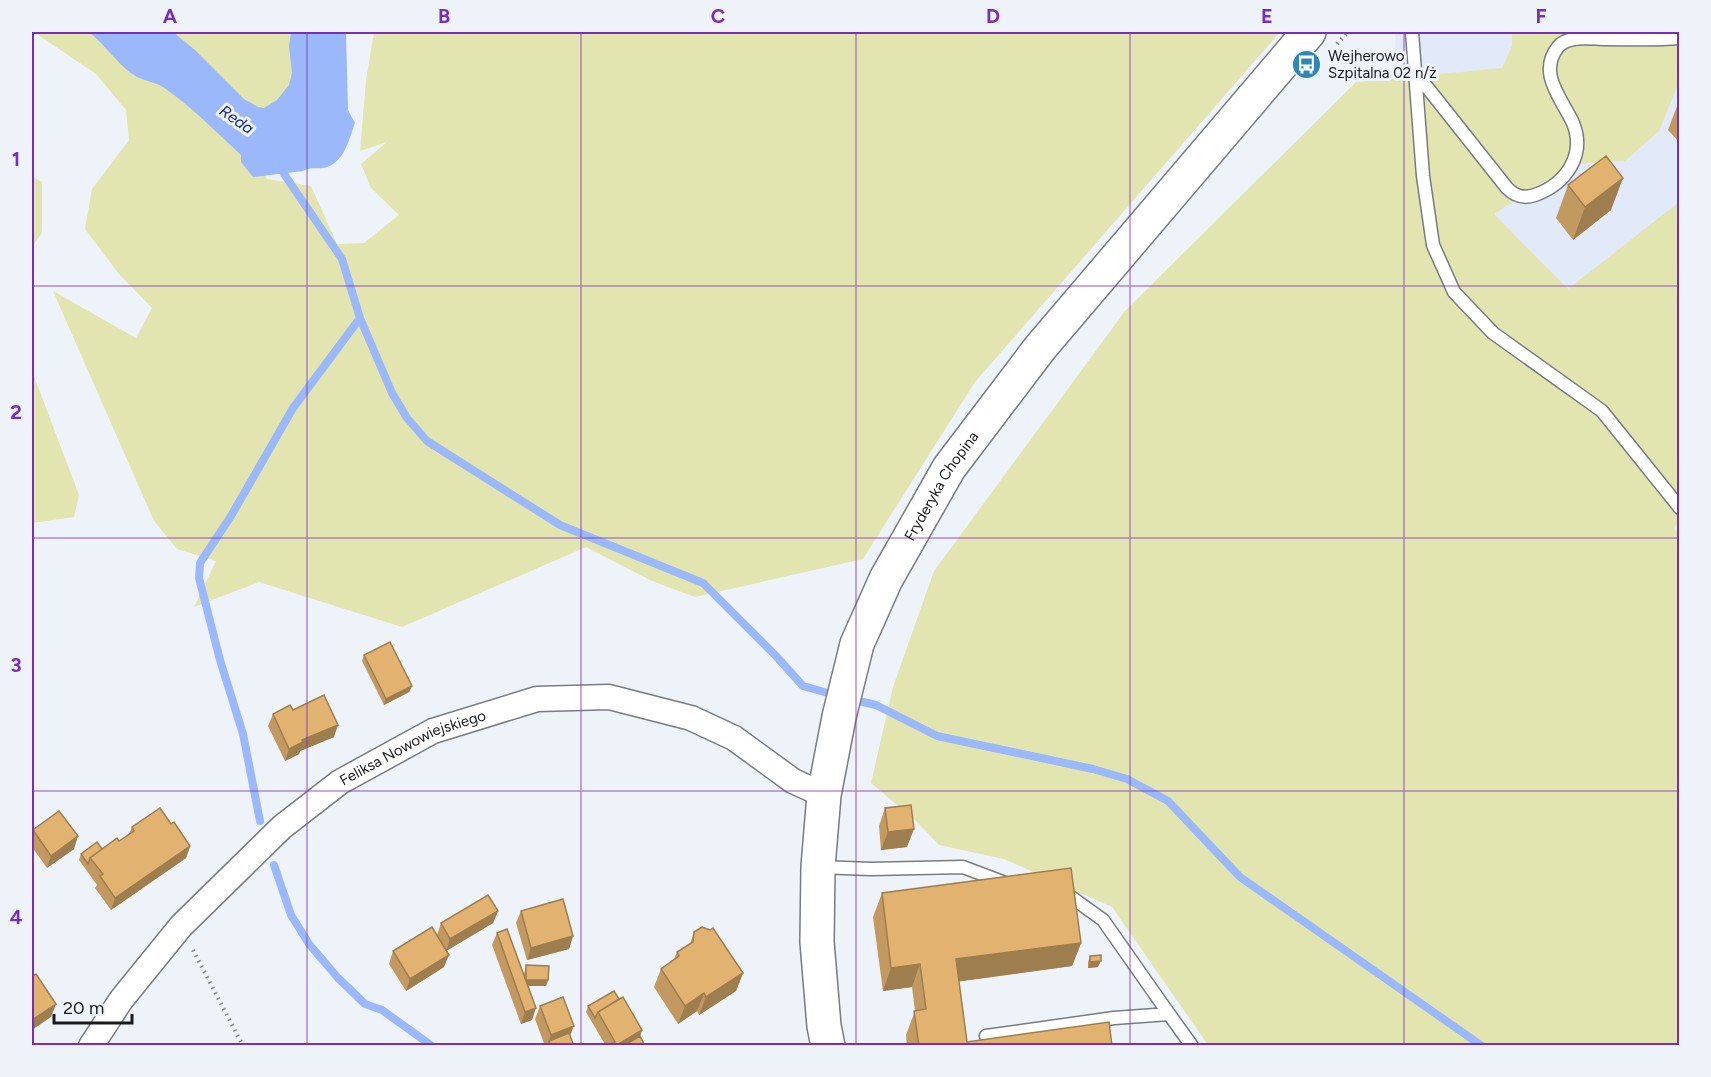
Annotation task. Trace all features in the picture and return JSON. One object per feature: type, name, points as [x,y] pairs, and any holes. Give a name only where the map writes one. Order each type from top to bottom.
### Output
[{"type":"street","name":"Fryderyka Chopina","points":[[828,1046],[824,1026],[817,942],[818,867],[824,795],[839,717],[857,644],[885,579],[949,468],[1040,348],[1322,39]]},
{"type":"street","name":"Feliksa Nowowiejskiego","points":[[91,1046],[121,1000],[181,926],[282,827],[340,782],[434,731],[537,699],[609,697],[691,718],[734,738],[793,781],[824,795]]},
{"type":"lane","points":[[1412,32],[1423,176],[1433,245],[1454,292],[1493,333],[1602,411],[1680,508]]},
{"type":"lane","points":[[1415,72],[1507,188],[1514,195],[1525,197],[1548,189],[1559,182],[1570,170],[1576,156],[1576,136],[1573,123],[1558,98],[1551,77],[1551,58],[1558,46],[1574,39],[1680,38]]},
{"type":"lane","points":[[818,867],[871,869],[963,867],[1022,889]]},
{"type":"lane","points":[[1055,893],[1067,894],[1103,920],[1192,1046]]},
{"type":"lane","points":[[986,1036],[1114,1018],[1169,1014]]},
{"type":"path","points":[[1322,39],[1348,32]]},
{"type":"path","points":[[181,926],[243,1046]]},
{"type":"shaded area","points":[[1395,32],[1679,32],[1679,536],[1398,105]]},
{"type":"green space","points":[[34,32],[306,32],[299,94],[249,141],[267,179],[311,186],[337,244],[364,243],[399,215],[371,188],[361,164],[387,142],[360,151],[366,81],[374,32],[1280,32],[975,382],[863,559],[695,597],[652,581],[586,547],[402,627],[259,582],[194,607],[216,561],[177,549],[154,521],[53,291],[136,338],[152,308],[119,274],[85,229],[92,189],[129,140],[126,110],[96,74]]},
{"type":"green space","points":[[1512,32],[1679,32],[1679,82],[1659,131],[1625,161],[1573,164],[1494,214],[1568,289],[1679,202],[1680,520],[1674,528],[1680,536],[1679,1045],[1208,1045],[1112,907],[1004,859],[939,845],[915,820],[871,783],[893,687],[934,571],[1125,311],[1356,82],[1502,68],[1512,46]]},
{"type":"green space","points":[[32,176],[42,182],[42,233],[32,247]]},
{"type":"green space","points":[[32,371],[79,495],[74,517],[32,523]]},
{"type":"water","name":"Reda","points":[[89,32],[173,32],[195,50],[244,99],[264,108],[277,100],[289,85],[292,73],[289,46],[291,32],[346,32],[348,110],[355,123],[346,149],[338,160],[327,167],[253,177],[241,162],[241,155],[193,111],[163,87],[130,72]]},
{"type":"building","points":[[1606,156],[1623,178],[1585,207],[1568,185]]},
{"type":"building","points":[[390,642],[412,686],[386,699],[364,655]]},
{"type":"building","points":[[324,695],[338,725],[302,740],[303,742],[289,749],[273,714],[290,705],[293,710]]},
{"type":"building","points":[[911,805],[914,829],[888,832],[885,808]]},
{"type":"building","points":[[160,808],[171,824],[174,822],[190,846],[115,898],[100,876],[103,874],[90,858],[117,838],[119,841],[134,831],[132,827]]},
{"type":"building","points":[[59,811],[78,836],[51,856],[33,830]]},
{"type":"building","points":[[97,842],[102,849],[90,858],[88,864],[81,854]]},
{"type":"building","points":[[1071,868],[1081,943],[956,959],[967,1042],[1109,1022],[1112,1046],[919,1046],[914,1011],[926,1009],[920,964],[891,968],[882,893]]},
{"type":"building","points":[[488,895],[498,911],[450,939],[441,923]]},
{"type":"building","points":[[563,899],[573,936],[531,948],[521,911]]},
{"type":"building","points":[[432,927],[449,955],[410,979],[393,951]]},
{"type":"building","points":[[702,927],[710,930],[713,928],[743,973],[706,997],[704,993],[685,1006],[661,969],[679,956],[677,952],[693,942],[694,932]]},
{"type":"building","points":[[507,929],[536,1008],[525,1012],[497,933]]},
{"type":"building","points":[[1101,955],[1101,961],[1090,962],[1090,956]]},
{"type":"building","points":[[526,965],[549,966],[548,980],[526,980]]},
{"type":"building","points":[[36,974],[56,1004],[32,1020],[32,977]]},
{"type":"building","points":[[614,991],[619,999],[598,1012],[595,1018],[588,1006]]},
{"type":"building","points":[[563,997],[574,1026],[551,1035],[540,1006]]},
{"type":"building","points":[[623,997],[642,1030],[620,1043],[621,1046],[608,1046],[615,1042],[598,1012]]},
{"type":"building","points":[[569,1033],[574,1046],[550,1046],[549,1041]]},
{"type":"building","points":[[640,1036],[645,1046],[623,1046]]},
{"type":"waterway","points":[[281,165],[284,174],[342,259],[360,318],[392,393],[407,418],[427,441],[560,525],[703,583],[803,686],[835,695]]},
{"type":"waterway","points":[[260,821],[243,734],[220,660],[199,578],[200,563],[231,516],[293,408],[360,318]]},
{"type":"waterway","points":[[850,699],[876,705],[937,736],[1093,769],[1127,779],[1168,801],[1240,877],[1482,1046]]},
{"type":"waterway","points":[[274,865],[291,915],[309,944],[338,978],[365,1004],[382,1010],[432,1046]]},
{"type":"place","name":"Wejherowo Szpitalna 02 n/ż","points":[[1307,65]]}]
